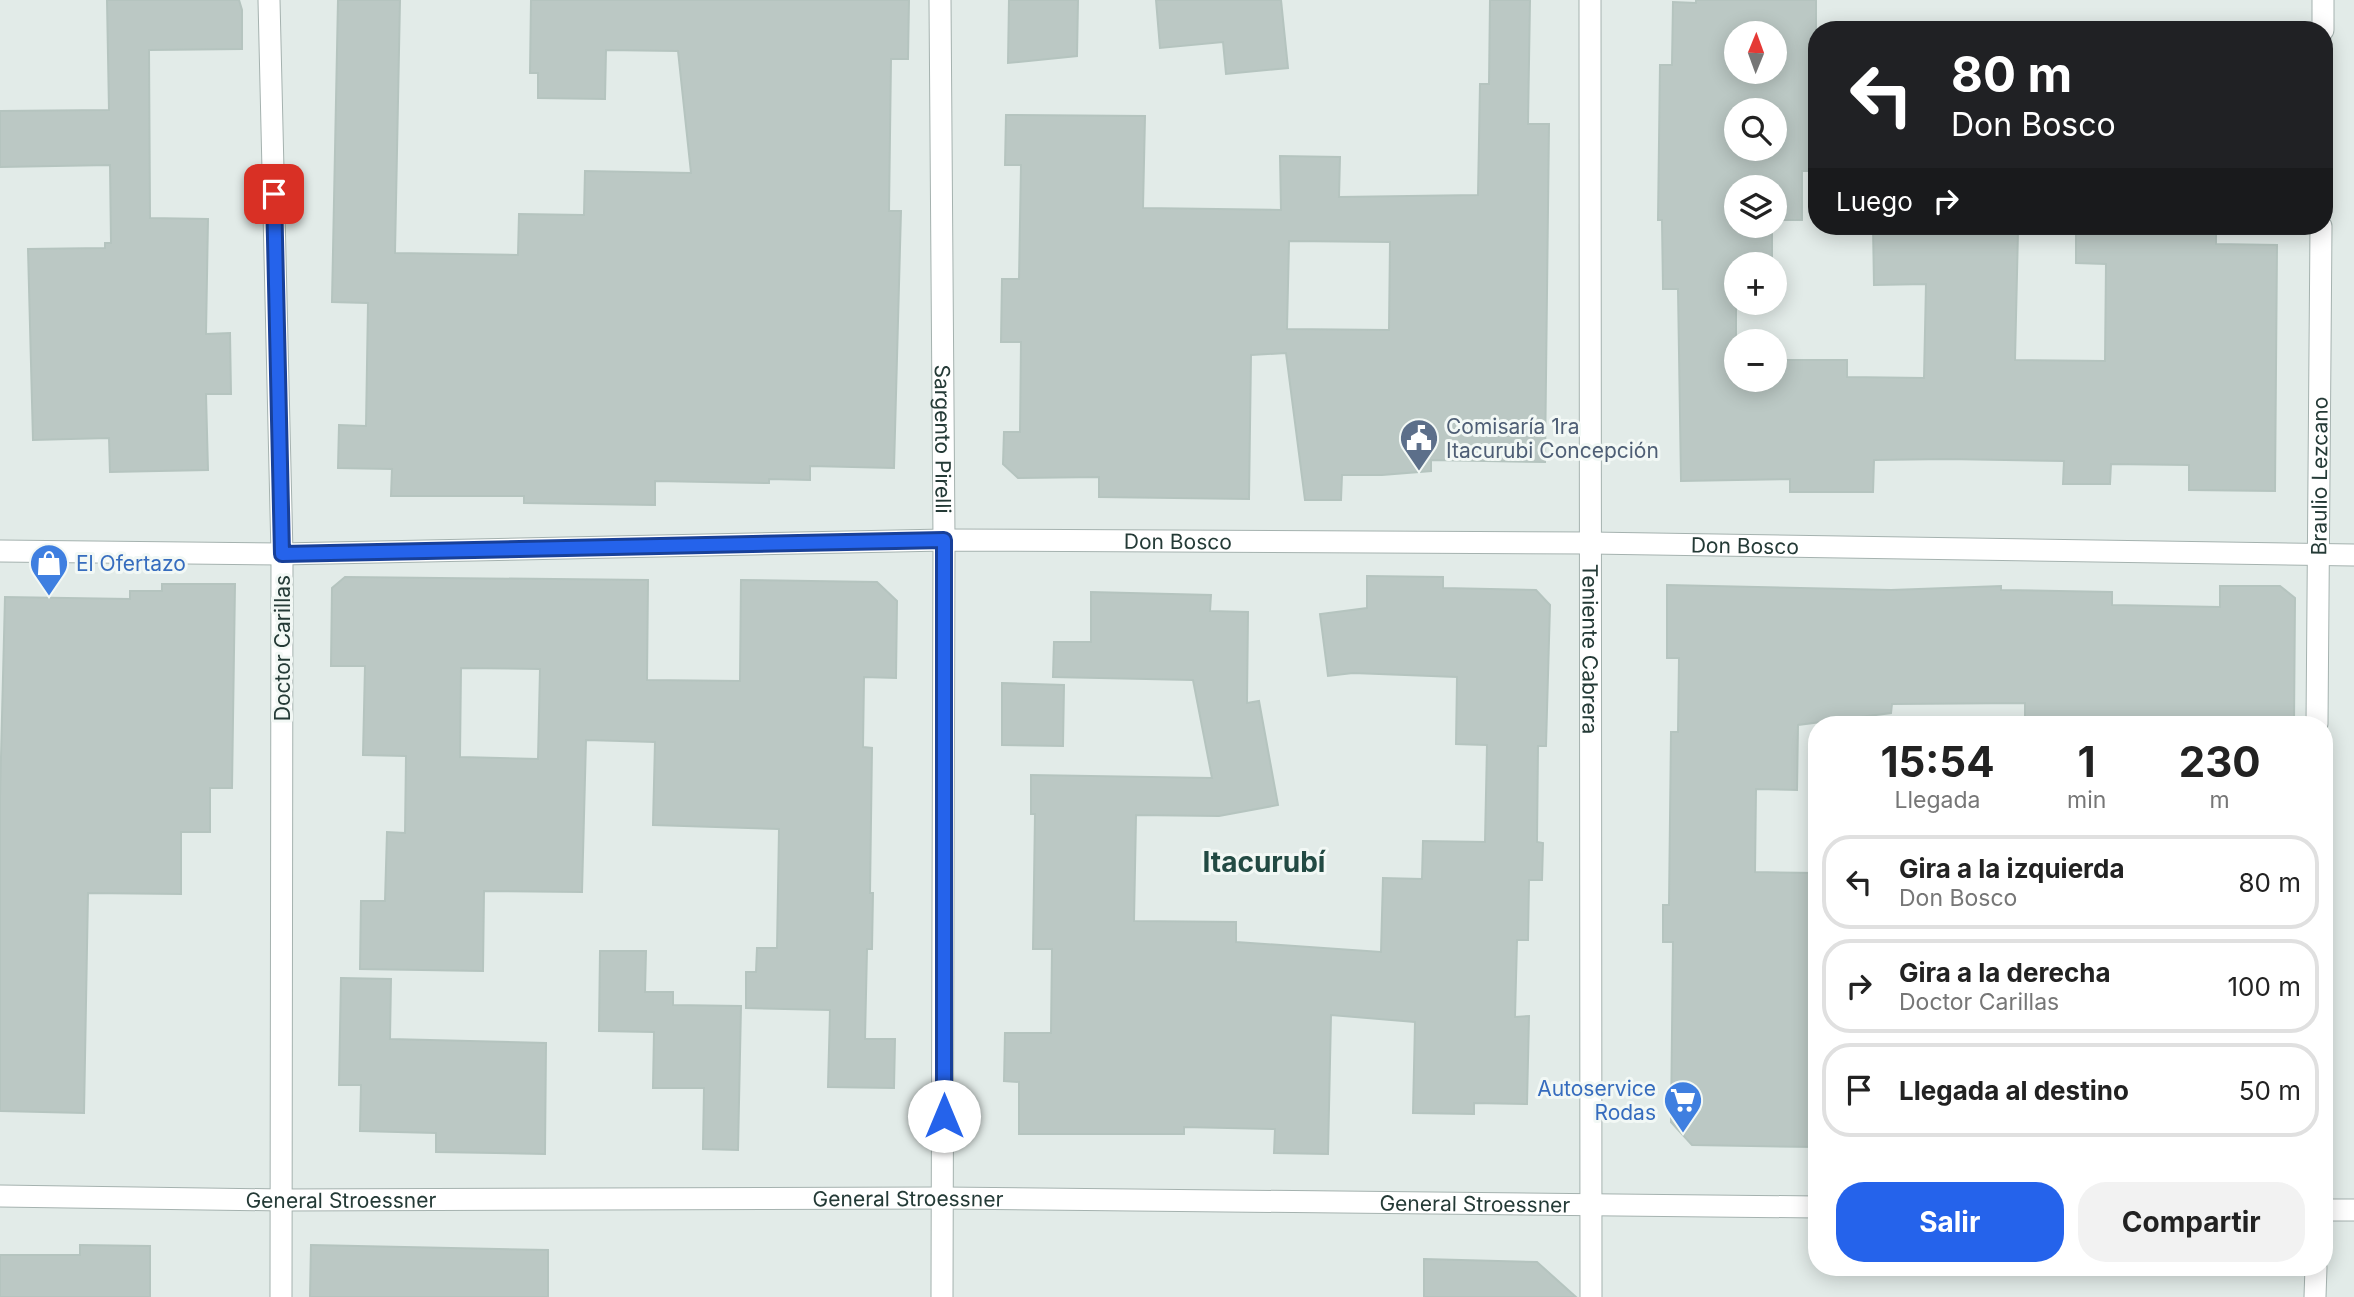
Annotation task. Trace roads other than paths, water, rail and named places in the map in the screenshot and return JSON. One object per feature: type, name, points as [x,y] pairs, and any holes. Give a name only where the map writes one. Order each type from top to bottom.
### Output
[{"type":"street","name":"Doctor Carillas","points":[[269,0],[282,554],[281,1297]]},
{"type":"street","name":"Sargento Pirelli","points":[[940,0],[944,540],[942,1297]]},
{"type":"street","name":"Teniente Cabrera","points":[[1590,0],[1591,1297]]},
{"type":"street","points":[[2323,0],[2323,21]]},
{"type":"street","name":"Braulio Lezcano","points":[[2317,716],[2321,235]]},
{"type":"street","name":"Don Bosco","points":[[0,551],[282,554],[944,540],[1591,543],[2354,555]]},
{"type":"street","name":"General Stroessner","points":[[0,1196],[282,1200],[943,1198],[1808,1207]]},
{"type":"street","points":[[2333,1210],[2354,1210]]},
{"type":"street","points":[[2315,1297],[2316,1276]]},
{"type":"place","name":"Comisaría 1ra Itacurubi Concepción","points":[[1419,472]]},
{"type":"place","name":"El Ofertazo","points":[[49,597]]},
{"type":"place","name":"Autoservice Rodas","points":[[1683,1134]]},
{"type":"district","name":"Itacurubí","points":[[1264,862]]}]
